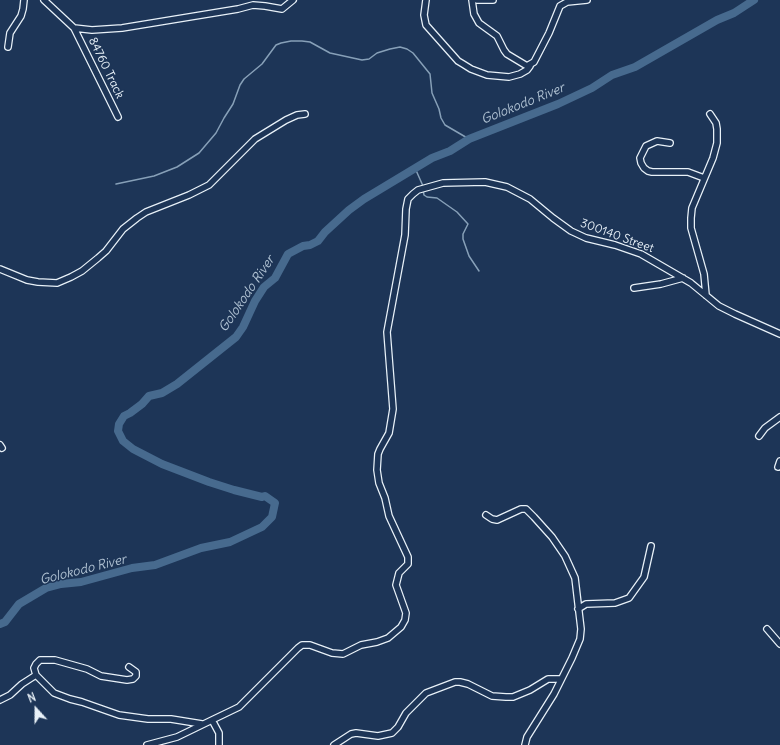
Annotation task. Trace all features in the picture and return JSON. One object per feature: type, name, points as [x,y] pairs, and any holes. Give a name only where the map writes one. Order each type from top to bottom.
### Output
[{"type":"street","points":[[8,48],[9,36],[21,16],[24,0]]},
{"type":"street","points":[[44,0],[74,28],[92,30],[111,29],[253,6],[265,6],[282,9],[293,0]]},
{"type":"street","points":[[426,0],[424,15],[426,26],[458,61],[471,69],[487,75],[508,77],[520,74],[527,70],[534,62],[549,33],[560,6],[567,2],[587,0]]},
{"type":"street","points":[[472,0],[474,14],[479,23],[497,36],[507,54],[525,66],[530,66]]},
{"type":"street","points":[[477,0],[493,0]]},
{"type":"street","name":"84760 Track","points":[[74,28],[118,118]]},
{"type":"street","points":[[0,269],[27,280],[49,283],[64,281],[82,271],[98,258],[106,251],[123,229],[137,218],[146,212],[190,195],[209,185],[255,139],[286,120],[297,115],[305,114]]},
{"type":"street","points":[[706,295],[704,274],[691,228],[691,218],[692,208],[713,158],[717,143],[718,129],[710,114]]},
{"type":"street","points":[[670,143],[657,141],[646,146],[640,158],[641,164],[648,171],[652,172],[688,172],[704,178]]},
{"type":"street","name":"300140 Street","points":[[212,720],[239,707],[293,652],[302,646],[310,645],[332,653],[344,654],[361,645],[388,638],[404,623],[406,613],[396,585],[399,572],[408,564],[408,557],[389,516],[385,498],[379,483],[377,470],[378,454],[389,433],[393,409],[387,332],[405,234],[408,199],[418,190],[443,183],[485,182],[507,187],[530,199],[571,231],[594,241],[634,252],[655,262],[683,278],[720,306],[780,334]]},
{"type":"street","points":[[634,288],[661,284],[683,278]]},
{"type":"street","points":[[759,436],[765,428],[780,417]]},
{"type":"street","points":[[486,515],[497,520],[524,509],[534,516],[552,537],[570,565],[575,578],[581,629],[580,639],[554,694],[527,736],[525,745]]},
{"type":"street","points":[[578,609],[586,604],[615,603],[628,598],[644,577],[652,546]]},
{"type":"street","points":[[767,629],[780,644]]},
{"type":"street","points":[[129,667],[136,672],[136,676],[133,679],[127,680],[101,676],[87,669],[55,660],[40,660],[34,668],[36,675],[57,695],[119,715],[148,719],[171,719],[202,724]]},
{"type":"street","points":[[0,700],[10,695],[22,684],[36,675]]},
{"type":"street","points":[[334,745],[351,734],[367,733],[384,736],[392,733],[398,727],[406,713],[426,693],[455,682],[464,682],[492,696],[506,698],[513,697],[530,690],[548,679],[561,678]]},
{"type":"street","points":[[148,745],[177,737],[212,720],[219,733],[219,745]]},
{"type":"waterway","name":"Golokodo River","points":[[0,624],[5,622],[19,604],[46,588],[61,584],[81,582],[132,568],[155,565],[201,548],[230,542],[262,527],[272,517],[275,503],[265,496],[262,497],[234,490],[162,464],[133,449],[123,441],[118,431],[119,424],[124,416],[142,404],[149,396],[162,393],[177,384],[236,337],[243,327],[255,301],[264,287],[275,278],[288,254],[303,246],[310,245],[318,241],[325,232],[349,210],[364,199],[432,158],[450,151],[469,139],[558,104],[592,88],[612,75],[635,67],[717,20],[734,13],[754,0]]},
{"type":"waterway","points":[[116,184],[154,176],[177,167],[199,153],[216,133],[233,104],[240,85],[244,79],[262,64],[276,45],[291,41],[310,42],[330,53],[362,60],[369,59],[377,53],[390,49],[400,47],[407,49],[413,53],[430,74],[432,93],[445,125],[469,139]]},
{"type":"waterway","points":[[415,168],[423,186]]},
{"type":"waterway","points":[[423,190],[424,195],[427,197],[437,198],[457,212],[468,224],[463,234],[463,239],[469,256],[479,271]]}]
